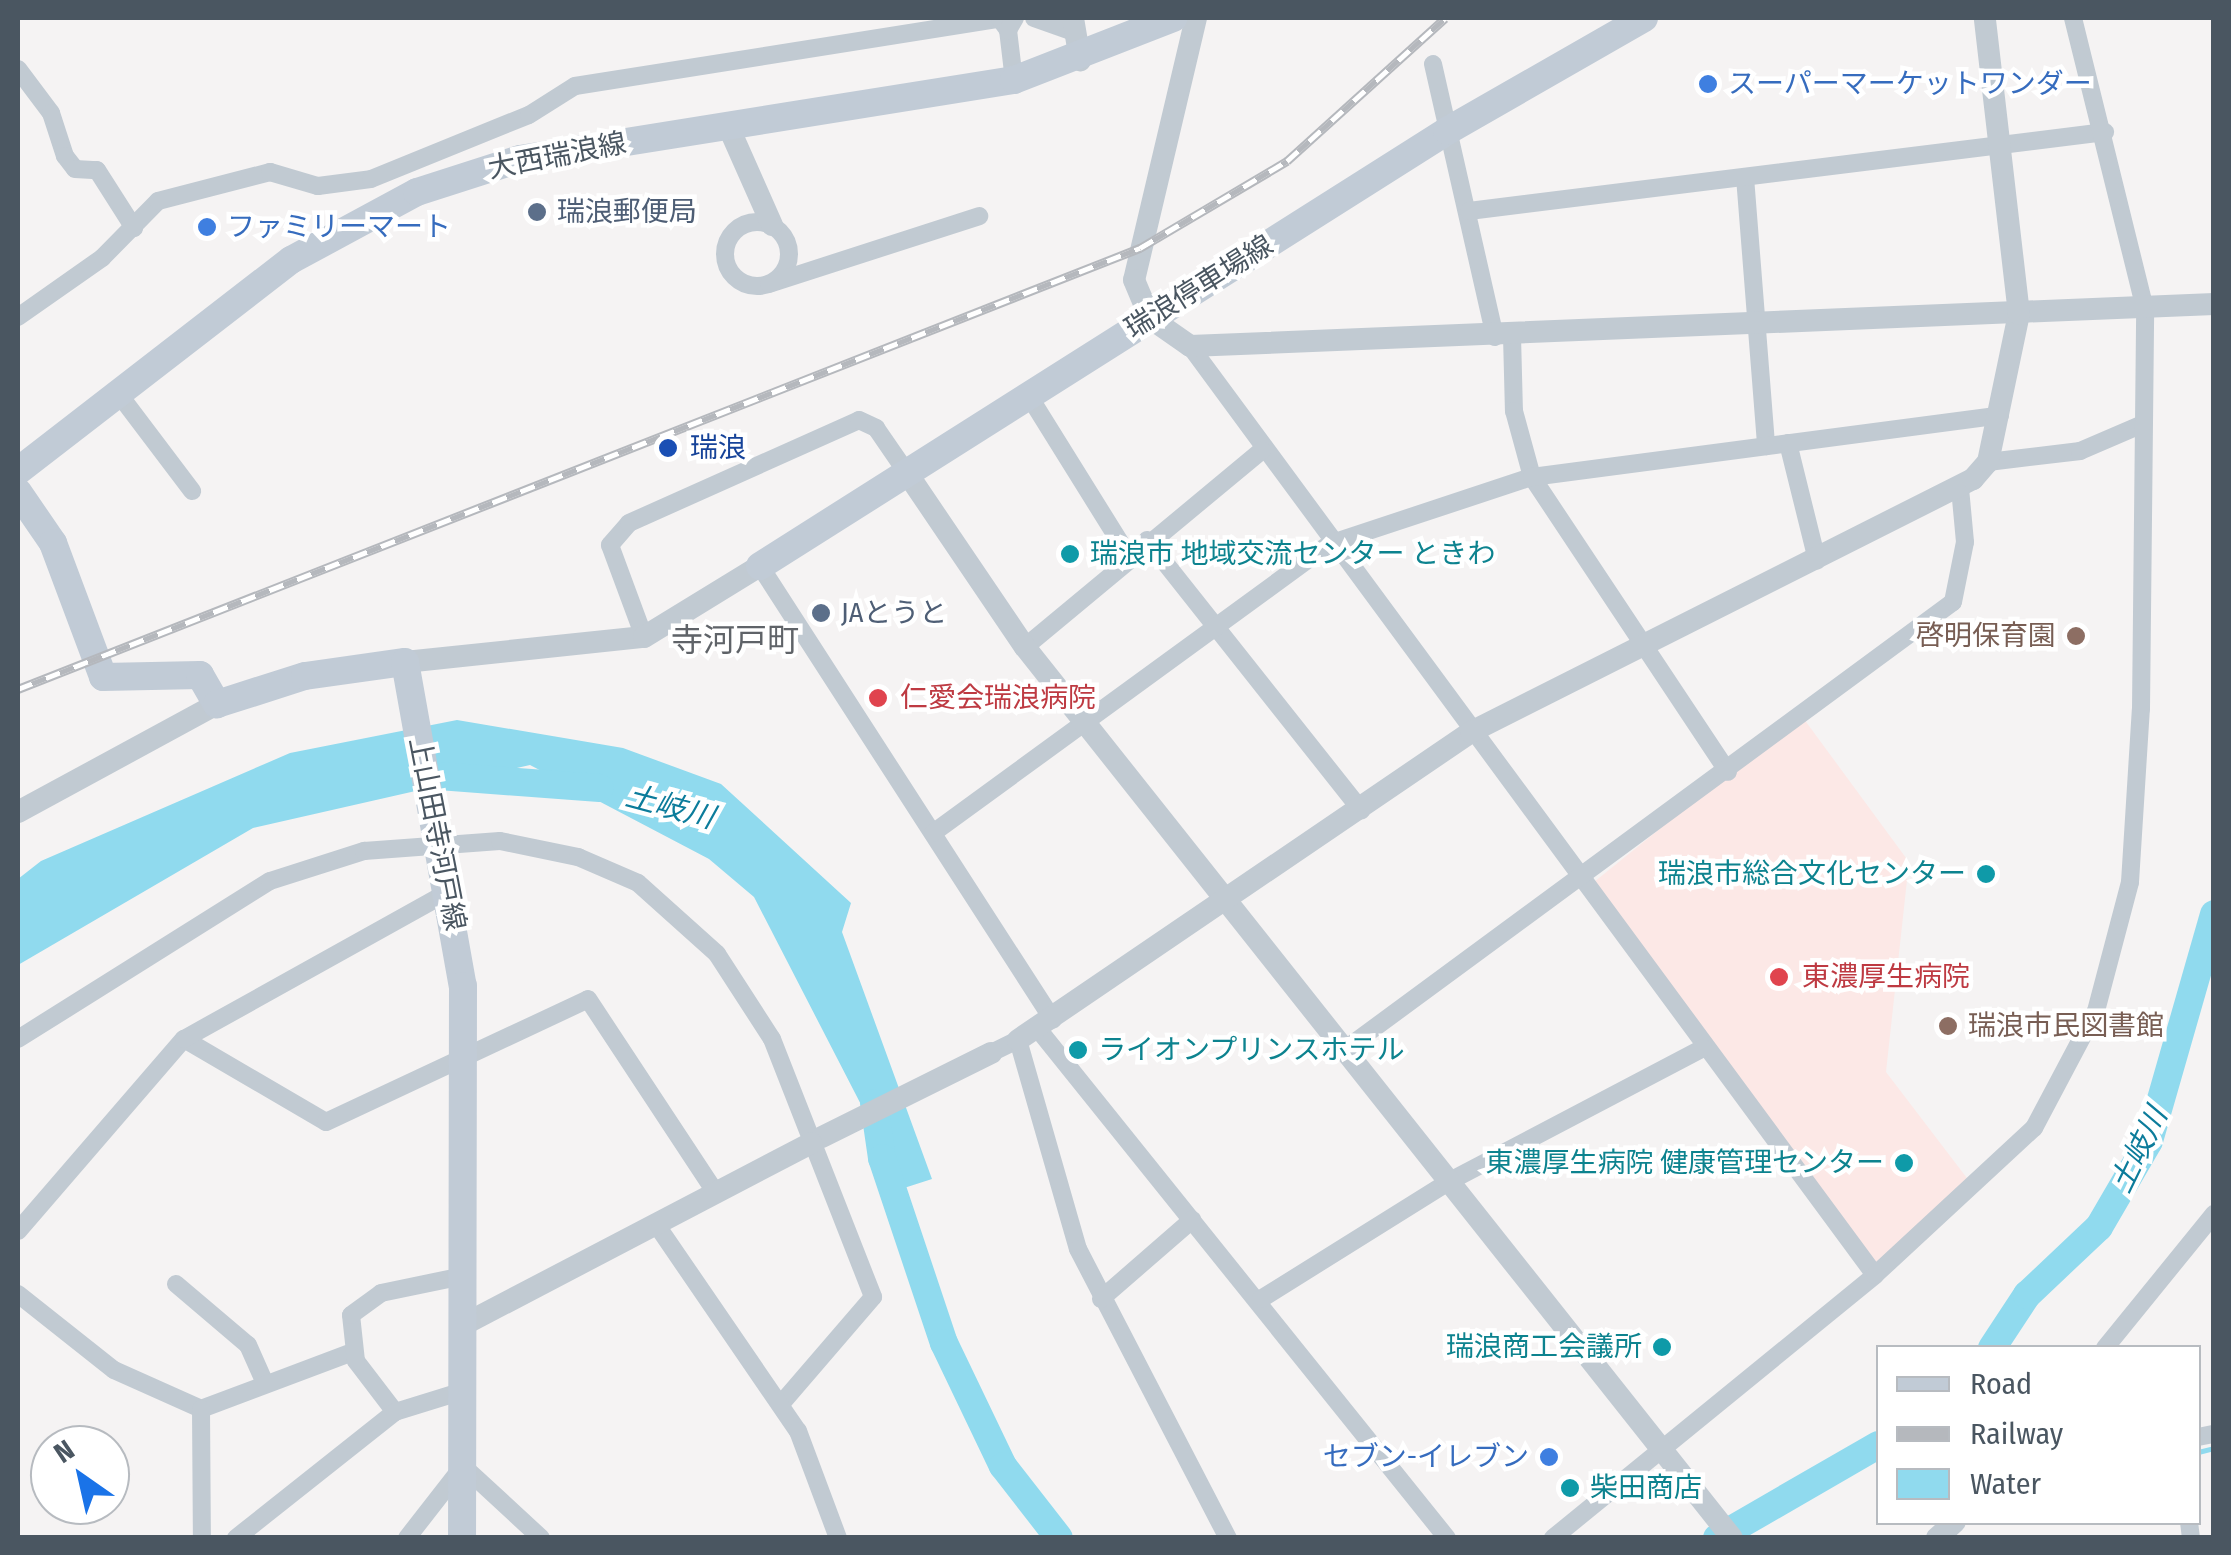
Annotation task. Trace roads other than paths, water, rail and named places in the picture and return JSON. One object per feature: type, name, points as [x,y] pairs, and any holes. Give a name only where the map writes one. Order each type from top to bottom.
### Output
[{"type":"main road","name":"大西瑞浪線","points":[[18,471],[331,234],[465,174],[1014,80],[1080,60],[1173,18]]},
{"type":"main road","name":"瑞浪停車場線","points":[[760,566],[1447,131],[1644,18]]},
{"type":"main road","points":[[18,492],[53,543],[103,677],[200,676],[217,704],[305,676],[405,662]]},
{"type":"main road","name":"上山田寺河戸線","points":[[405,662],[450,891],[463,1060],[462,1538]]},
{"type":"street","points":[[1034,18],[1074,25],[1080,60]]},
{"type":"street","points":[[1196,18],[1134,280],[1150,318],[1190,346],[1329,544],[1875,1275]]},
{"type":"street","points":[[463,1325],[1036,1029],[1232,902],[1471,732],[1960,488],[1988,462],[2020,314],[1985,18]]},
{"type":"street","points":[[1553,1538],[1875,1275],[2034,1128],[2096,1010],[2130,882],[2144,310],[2105,132],[2073,18]]},
{"type":"street","points":[[18,318],[134,228],[158,201],[270,172],[318,186],[371,179],[451,146],[575,86],[627,74],[1000,19],[1011,24],[1014,80]]},
{"type":"street","points":[[1433,64],[1447,131],[1504,336],[1514,411],[1532,476],[1728,772]]},
{"type":"street","points":[[18,69],[52,113],[65,156],[75,169],[96,170],[134,228]]},
{"type":"street","points":[[729,128],[789,261],[770,284]]},
{"type":"street","points":[[1469,211],[2105,132]]},
{"type":"street","points":[[451,146],[465,174]]},
{"type":"street","points":[[1745,176],[1766,446]]},
{"type":"street","points":[[772,225],[740,226],[724,253],[738,281],[770,284],[979,216]]},
{"type":"street","points":[[1190,346],[1757,326],[2214,304]]},
{"type":"street","points":[[118,392],[192,491]]},
{"type":"street","points":[[1029,396],[1128,555]]},
{"type":"street","points":[[933,833],[1080,717],[1329,544],[1532,476],[2000,415]]},
{"type":"street","points":[[644,637],[610,545],[630,523],[858,420],[876,428],[1026,647],[1232,902],[1732,1538]]},
{"type":"street","points":[[1988,462],[2080,451],[2143,424]]},
{"type":"street","points":[[1788,443],[1817,560]]},
{"type":"street","points":[[1026,647],[1128,555],[1262,450]]},
{"type":"street","points":[[1346,1048],[1584,881],[1953,602],[1965,542],[1960,488]]},
{"type":"street","points":[[1148,540],[1211,626],[1362,810]]},
{"type":"street","points":[[405,662],[644,637],[760,566],[933,833],[1036,1029],[1261,1299],[1448,1538]]},
{"type":"street","points":[[18,812],[217,704]]},
{"type":"street","points":[[18,1039],[270,881],[437,836],[578,857],[638,883],[741,987],[817,1140],[873,1297],[781,1404]]},
{"type":"street","points":[[18,1231],[184,1039],[450,891]]},
{"type":"street","points":[[184,1039],[326,1122],[588,1000],[716,1193]]},
{"type":"street","points":[[1036,1029],[1054,1177],[1101,1298],[1228,1538]]},
{"type":"street","points":[[1261,1299],[1450,1181],[1703,1048]]},
{"type":"street","points":[[2107,1345],[2214,1214]]},
{"type":"street","points":[[1101,1298],[1192,1220]]},
{"type":"street","points":[[656,1224],[781,1404],[838,1538]]},
{"type":"street","points":[[395,1412],[353,1352],[351,1315],[381,1293],[463,1276]]},
{"type":"street","points":[[176,1284],[248,1346],[262,1379]]},
{"type":"street","points":[[18,1294],[114,1370],[200,1409]]},
{"type":"street","points":[[200,1409],[262,1379],[353,1352]]},
{"type":"street","points":[[236,1538],[395,1412],[464,1391]]},
{"type":"street","points":[[200,1409],[202,1538]]},
{"type":"street","points":[[406,1538],[463,1466],[542,1538]]},
{"type":"water","points":[[457,720],[623,748],[721,784],[851,903],[842,932],[932,1179],[904,1188],[754,897],[709,859],[530,765],[253,828],[18,965],[18,879],[41,861],[290,753]]},
{"type":"waterway","name":"土岐川","points":[[439,776],[600,788]]},
{"type":"waterway","name":"土岐川","points":[[1994,1345],[2027,1295],[2099,1227],[2149,1141],[2214,914]]},
{"type":"waterway","name":"土岐川","points":[[874,1103],[882,1158],[944,1343],[1003,1466],[1059,1538]]},
{"type":"waterway","name":"土岐川","points":[[1717,1538],[1876,1446]]},
{"type":"waterway","points":[[2201,1451],[2214,1448]]},
{"type":"railway","points":[[18,689],[1140,248],[1287,161],[1445,18]]},
{"type":"place","name":"スーパーマーケットワンダー","points":[[1708,84]]},
{"type":"place","name":"瑞浪郵便局","points":[[537,212]]},
{"type":"place","name":"ファミリーマート","points":[[207,227]]},
{"type":"place","name":"瑞浪","points":[[668,448]]},
{"type":"place","name":"瑞浪市 地域交流センター ときわ","points":[[1070,554]]},
{"type":"place","name":"JAとうと","points":[[821,613]]},
{"type":"place","name":"啓明保育園","points":[[2076,636]]},
{"type":"place","name":"仁愛会瑞浪病院","points":[[878,698]]},
{"type":"place","name":"瑞浪市総合文化センター","points":[[1986,874]]},
{"type":"place","name":"東濃厚生病院","points":[[1779,977]]},
{"type":"place","name":"瑞浪市民図書館","points":[[1948,1026]]},
{"type":"place","name":"ライオンプリンスホテル","points":[[1078,1050]]},
{"type":"place","name":"東濃厚生病院 健康管理センター","points":[[1904,1163]]},
{"type":"place","name":"瑞浪商工会議所","points":[[1662,1347]]},
{"type":"place","name":"セブン-イレブン","points":[[1549,1457]]},
{"type":"place","name":"柴田商店","points":[[1570,1488]]},
{"type":"district","name":"寺河戸町","points":[[735,640]]}]
